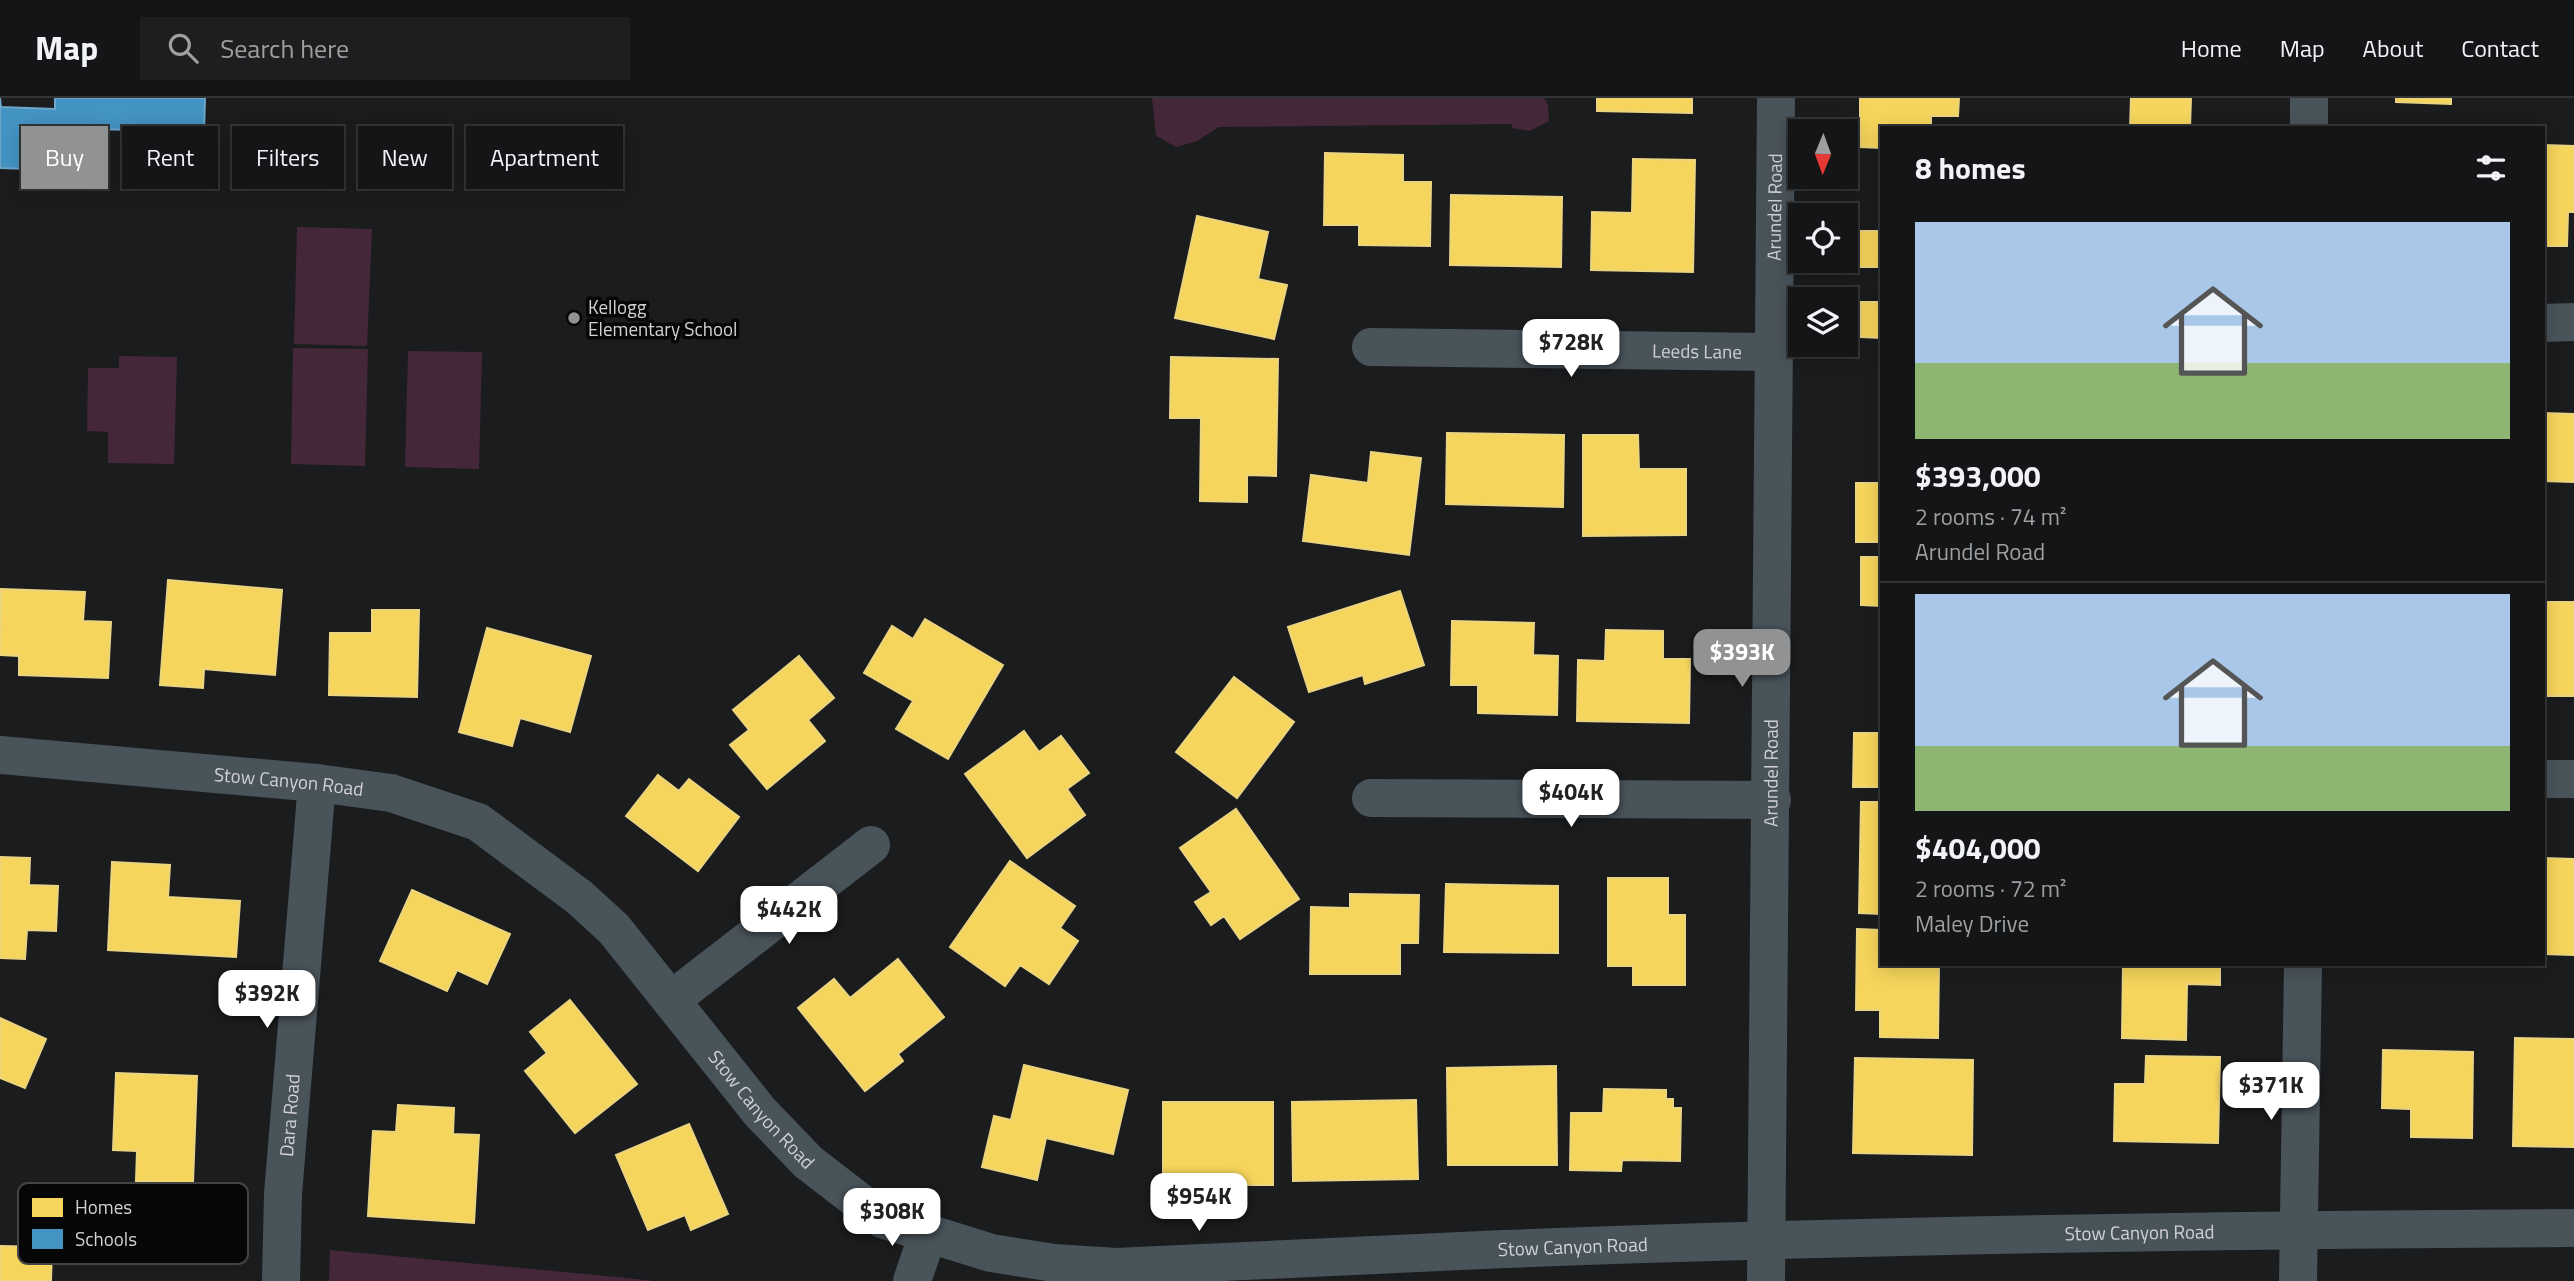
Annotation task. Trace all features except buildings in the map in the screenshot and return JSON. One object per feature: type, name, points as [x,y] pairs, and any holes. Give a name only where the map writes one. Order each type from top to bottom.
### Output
[{"type":"street","name":"Arundel Road","points":[[1766,1281],[1776,98]]},
{"type":"street","points":[[2309,98],[2309,126]]},
{"type":"street","points":[[2545,323],[2574,322]]},
{"type":"street","name":"Leeds Lane","points":[[1371,347],[1772,352]]},
{"type":"street","name":"Stow Canyon Road","points":[[0,755],[317,783],[391,793],[478,822],[579,897],[614,929],[760,1112],[808,1162],[882,1219],[991,1253],[1054,1264],[1116,1267],[1767,1241],[2300,1230],[2574,1228]]},
{"type":"street","points":[[2545,779],[2574,779]]},
{"type":"street","name":"Dara Road","points":[[281,1281],[283,1194],[317,783]]},
{"type":"street","points":[[1371,798],[1772,800]]},
{"type":"street","points":[[671,1000],[871,845]]},
{"type":"street","points":[[2298,1281],[2303,966]]},
{"type":"street","points":[[912,1281],[928,1234]]},
{"type":"shaded area","points":[[1152,98],[1544,98],[1548,105],[1549,121],[1530,131],[1512,128],[1512,124],[1219,127],[1197,141],[1176,147],[1156,136]]},
{"type":"shaded area","points":[[297,227],[372,229],[367,346],[294,344]]},
{"type":"shaded area","points":[[293,348],[368,349],[365,466],[291,464]]},
{"type":"shaded area","points":[[408,351],[482,352],[479,469],[405,467]]},
{"type":"shaded area","points":[[119,356],[177,357],[174,464],[108,463],[108,432],[87,431],[88,368],[119,368]]},
{"type":"shaded area","points":[[330,1250],[617,1277],[655,1281],[329,1281]]},
{"type":"place","name":"Kellogg Elementary School","points":[[574,318]]}]
